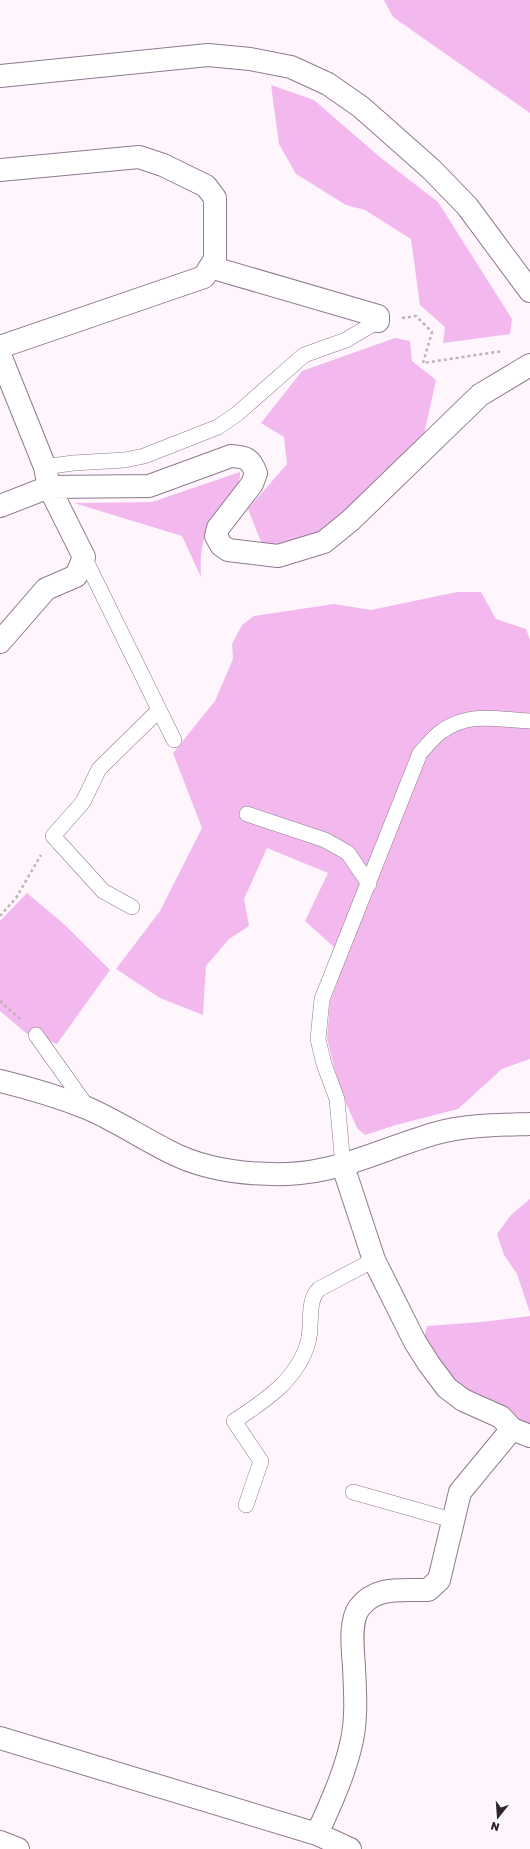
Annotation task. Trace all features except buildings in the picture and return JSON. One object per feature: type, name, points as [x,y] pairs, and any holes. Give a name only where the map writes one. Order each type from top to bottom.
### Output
[{"type":"street","points":[[0,76],[208,55],[250,59],[291,67],[328,84],[361,108],[431,169],[468,206],[530,291]]},
{"type":"street","points":[[0,170],[139,156],[163,165],[206,186],[214,198],[215,258],[204,277],[0,347]]},
{"type":"street","points":[[210,267],[378,316],[387,320]]},
{"type":"street","points":[[0,355],[47,477],[84,557],[76,576],[46,589],[0,642]]},
{"type":"street","points":[[0,506],[47,477],[149,486],[231,456],[244,457],[252,463],[256,473],[252,484],[218,528],[216,536],[221,545],[228,550],[278,556],[324,542],[351,520],[480,395],[530,365]]},
{"type":"street","points":[[0,1081],[27,1087],[88,1108],[172,1153],[206,1165],[247,1172],[289,1174],[343,1166],[438,1133],[492,1125],[530,1124]]},
{"type":"street","points":[[317,1834],[340,1783],[352,1739],[355,1710],[352,1632],[358,1609],[371,1595],[390,1590],[428,1590],[439,1580],[452,1520],[460,1492],[521,1432],[501,1417],[463,1400],[447,1388],[415,1342],[374,1260],[343,1166]]},
{"type":"street","points":[[0,1738],[317,1834],[350,1849]]},
{"type":"street","points":[[0,1842],[18,1849]]},
{"type":"lane","points":[[47,477],[73,463],[126,460],[144,456],[218,427],[237,414],[304,355],[346,340],[387,320]]},
{"type":"lane","points":[[84,557],[174,740]]},
{"type":"lane","points":[[132,907],[102,891],[53,836],[83,802],[99,769],[159,710]]},
{"type":"lane","points":[[343,1166],[337,1099],[324,1064],[318,1039],[322,999],[420,753],[441,731],[463,720],[487,718],[530,721]]},
{"type":"lane","points":[[247,814],[325,840],[348,853],[369,884]]},
{"type":"lane","points":[[36,1035],[88,1108]]},
{"type":"lane","points":[[246,1505],[261,1461],[234,1421],[277,1390],[295,1370],[309,1341],[311,1303],[314,1293],[374,1260]]},
{"type":"lane","points":[[353,1492],[452,1520]]},
{"type":"path","points":[[387,320],[416,316],[432,332],[423,363],[506,350]]},
{"type":"path","points":[[0,916],[16,898],[53,836]]},
{"type":"path","points":[[0,1001],[36,1035]]},
{"type":"shaded area","points":[[384,0],[530,0],[530,113],[393,17]]},
{"type":"shaded area","points":[[271,85],[314,100],[381,158],[438,202],[512,319],[510,334],[443,343],[445,327],[420,305],[411,239],[365,210],[346,205],[296,174],[279,144]]},
{"type":"shaded area","points":[[395,338],[410,341],[412,361],[436,380],[423,439],[344,513],[316,535],[263,547],[248,509],[287,464],[284,437],[261,423],[302,371]]},
{"type":"shaded area","points":[[240,472],[240,479],[233,494],[208,528],[202,552],[201,577],[182,536],[74,503],[152,502]]},
{"type":"shaded area","points":[[457,592],[481,592],[496,619],[526,629],[530,640],[530,1059],[502,1069],[458,1109],[396,1125],[365,1135],[357,1128],[339,1087],[327,1038],[330,1002],[346,958],[305,921],[328,873],[267,848],[244,899],[249,926],[229,939],[206,966],[203,1015],[160,998],[116,969],[160,911],[202,828],[173,753],[215,701],[233,659],[232,644],[242,625],[254,616],[334,604],[371,610]]},
{"type":"shaded area","points":[[27,893],[65,925],[110,970],[57,1044],[26,1033],[0,1011],[0,921]]},
{"type":"shaded area","points":[[530,1199],[530,1313],[517,1274],[504,1255],[497,1234],[511,1215]]},
{"type":"shaded area","points":[[530,1316],[530,1427],[480,1400],[441,1370],[424,1338],[427,1326],[482,1322]]}]
